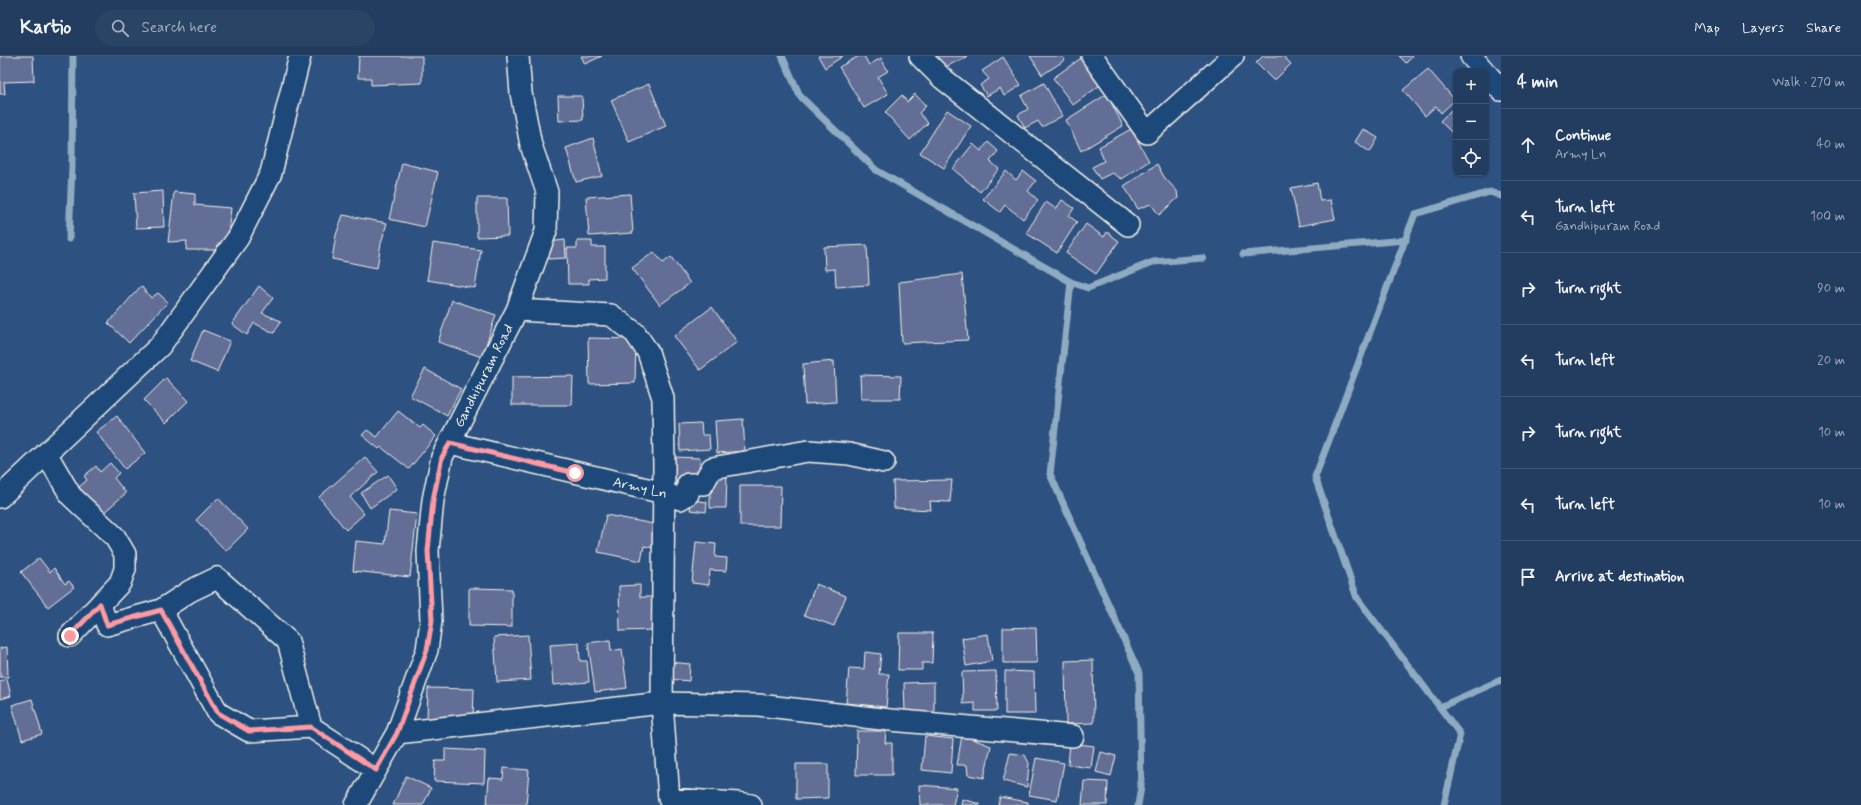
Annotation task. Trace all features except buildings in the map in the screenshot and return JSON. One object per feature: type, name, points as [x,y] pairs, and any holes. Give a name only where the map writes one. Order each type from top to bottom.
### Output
[{"type":"street","points":[[0,497],[160,346],[238,238],[271,173],[300,56]]},
{"type":"street","name":"Gandhipuram Road","points":[[356,805],[397,733],[427,650],[432,621],[428,551],[433,500],[442,457],[517,310],[546,231],[547,192],[532,146],[521,92],[518,56]]},
{"type":"street","points":[[920,56],[942,78],[1128,225]]},
{"type":"street","points":[[1092,56],[1147,133],[1233,56]]},
{"type":"street","points":[[1471,56],[1482,68]]},
{"type":"street","points":[[1489,76],[1501,90]]},
{"type":"street","points":[[517,310],[610,315],[635,333],[648,352],[663,398],[664,493],[662,703],[669,799],[751,805]]},
{"type":"street","name":"Army Ln","points":[[450,443],[664,493],[680,499],[688,494],[688,484],[703,484],[712,468],[808,450],[849,454],[884,462]]},
{"type":"street","points":[[46,452],[71,496],[114,537],[125,554],[125,570],[120,583],[70,636]]},
{"type":"street","points":[[100,604],[107,625],[161,610],[190,591],[217,578],[288,641],[311,727]]},
{"type":"street","points":[[161,610],[218,713],[249,731],[311,727],[376,770]]},
{"type":"street","points":[[397,733],[662,703],[758,705],[890,720],[1073,736]]},
{"type":"waterway","points":[[69,239],[72,166],[73,56]]},
{"type":"waterway","points":[[782,56],[800,96],[876,170],[1071,282],[1088,288],[1153,262],[1203,258]]},
{"type":"waterway","points":[[1444,805],[1460,734],[1357,598],[1315,477],[1415,214],[1490,192],[1501,196]]},
{"type":"waterway","points":[[1243,254],[1406,240]]},
{"type":"waterway","points":[[1071,282],[1050,474],[1139,673],[1141,787],[1138,805]]},
{"type":"waterway","points":[[1440,707],[1501,680]]},
{"type":"route","points":[[70,636],[100,604],[107,625],[161,610],[218,713],[249,731],[311,727],[376,770],[397,733],[427,650],[432,621],[428,551],[433,500],[442,457],[450,443],[575,473]]}]
